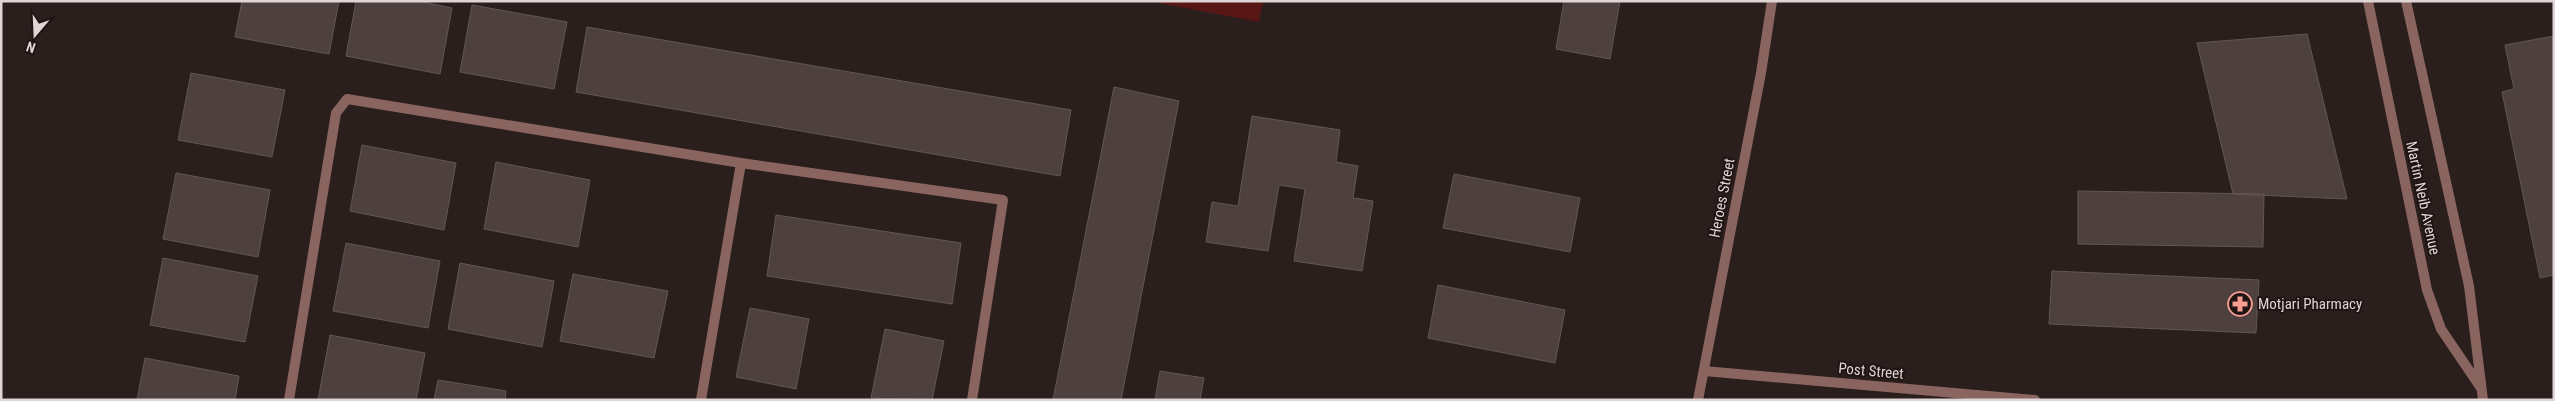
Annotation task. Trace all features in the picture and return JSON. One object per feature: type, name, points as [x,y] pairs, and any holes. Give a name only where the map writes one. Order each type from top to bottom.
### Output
[{"type":"street","name":"Heroes Street","points":[[1698,400],[1759,83],[1772,1]]},
{"type":"street","name":"Martin Neib Avenue","points":[[2368,1],[2427,290],[2441,329],[2481,388]]},
{"type":"street","name":"Martin Neib Avenue","points":[[2406,1],[2469,286],[2475,318],[2483,400]]},
{"type":"street","points":[[289,400],[336,113],[347,99],[741,164],[1003,200],[972,400]]},
{"type":"street","points":[[701,400],[741,164]]},
{"type":"street","name":"Post Street","points":[[1704,371],[2035,400]]},
{"type":"shaded area","points":[[1149,1],[1263,1],[1259,22]]},
{"type":"building","points":[[242,1],[339,1],[329,54],[235,37]]},
{"type":"building","points":[[356,1],[418,1],[452,8],[440,74],[346,56]]},
{"type":"building","points":[[1564,1],[1620,1],[1610,59],[1556,49]]},
{"type":"building","points":[[472,5],[567,22],[554,89],[460,72]]},
{"type":"building","points":[[587,27],[1071,110],[1060,176],[576,92]]},
{"type":"building","points":[[2307,34],[2347,199],[2233,194],[2197,43]]},
{"type":"building","points":[[2554,36],[2554,275],[2540,278],[2502,92],[2514,89],[2505,45]]},
{"type":"building","points":[[191,73],[285,90],[272,157],[178,140]]},
{"type":"building","points":[[1114,87],[1179,101],[1121,400],[1053,400]]},
{"type":"building","points":[[1252,116],[1340,130],[1336,162],[1358,166],[1353,198],[1373,201],[1362,271],[1294,261],[1305,189],[1279,185],[1268,251],[1206,242],[1212,202],[1238,206]]},
{"type":"building","points":[[362,145],[456,163],[444,230],[350,211]]},
{"type":"building","points":[[496,162],[590,180],[578,247],[484,229]]},
{"type":"building","points":[[176,173],[270,190],[258,257],[163,239]]},
{"type":"building","points":[[1454,174],[1580,198],[1570,252],[1443,228]]},
{"type":"building","points":[[2078,191],[2264,194],[2263,247],[2078,244]]},
{"type":"building","points":[[776,215],[961,243],[952,304],[767,276]]},
{"type":"building","points":[[346,243],[440,261],[428,328],[333,311]]},
{"type":"building","points":[[163,258],[258,276],[245,342],[150,325]]},
{"type":"building","points":[[460,263],[554,281],[542,347],[448,329]]},
{"type":"building","points":[[2052,271],[2259,280],[2256,333],[2049,324]]},
{"type":"building","points":[[573,274],[668,291],[654,358],[560,341]]},
{"type":"building","points":[[1438,285],[1565,310],[1555,363],[1428,338]]},
{"type":"building","points":[[750,308],[809,319],[796,389],[736,377]]},
{"type":"building","points":[[885,329],[944,341],[932,400],[871,398]]},
{"type":"building","points":[[330,335],[425,353],[416,400],[318,400]]},
{"type":"building","points":[[145,358],[239,376],[235,400],[137,400]]},
{"type":"building","points":[[1160,371],[1204,378],[1200,400],[1155,400]]},
{"type":"building","points":[[438,380],[506,391],[505,400],[434,400]]},
{"type":"place","name":"Motjari Pharmacy","points":[[2240,304]]}]
